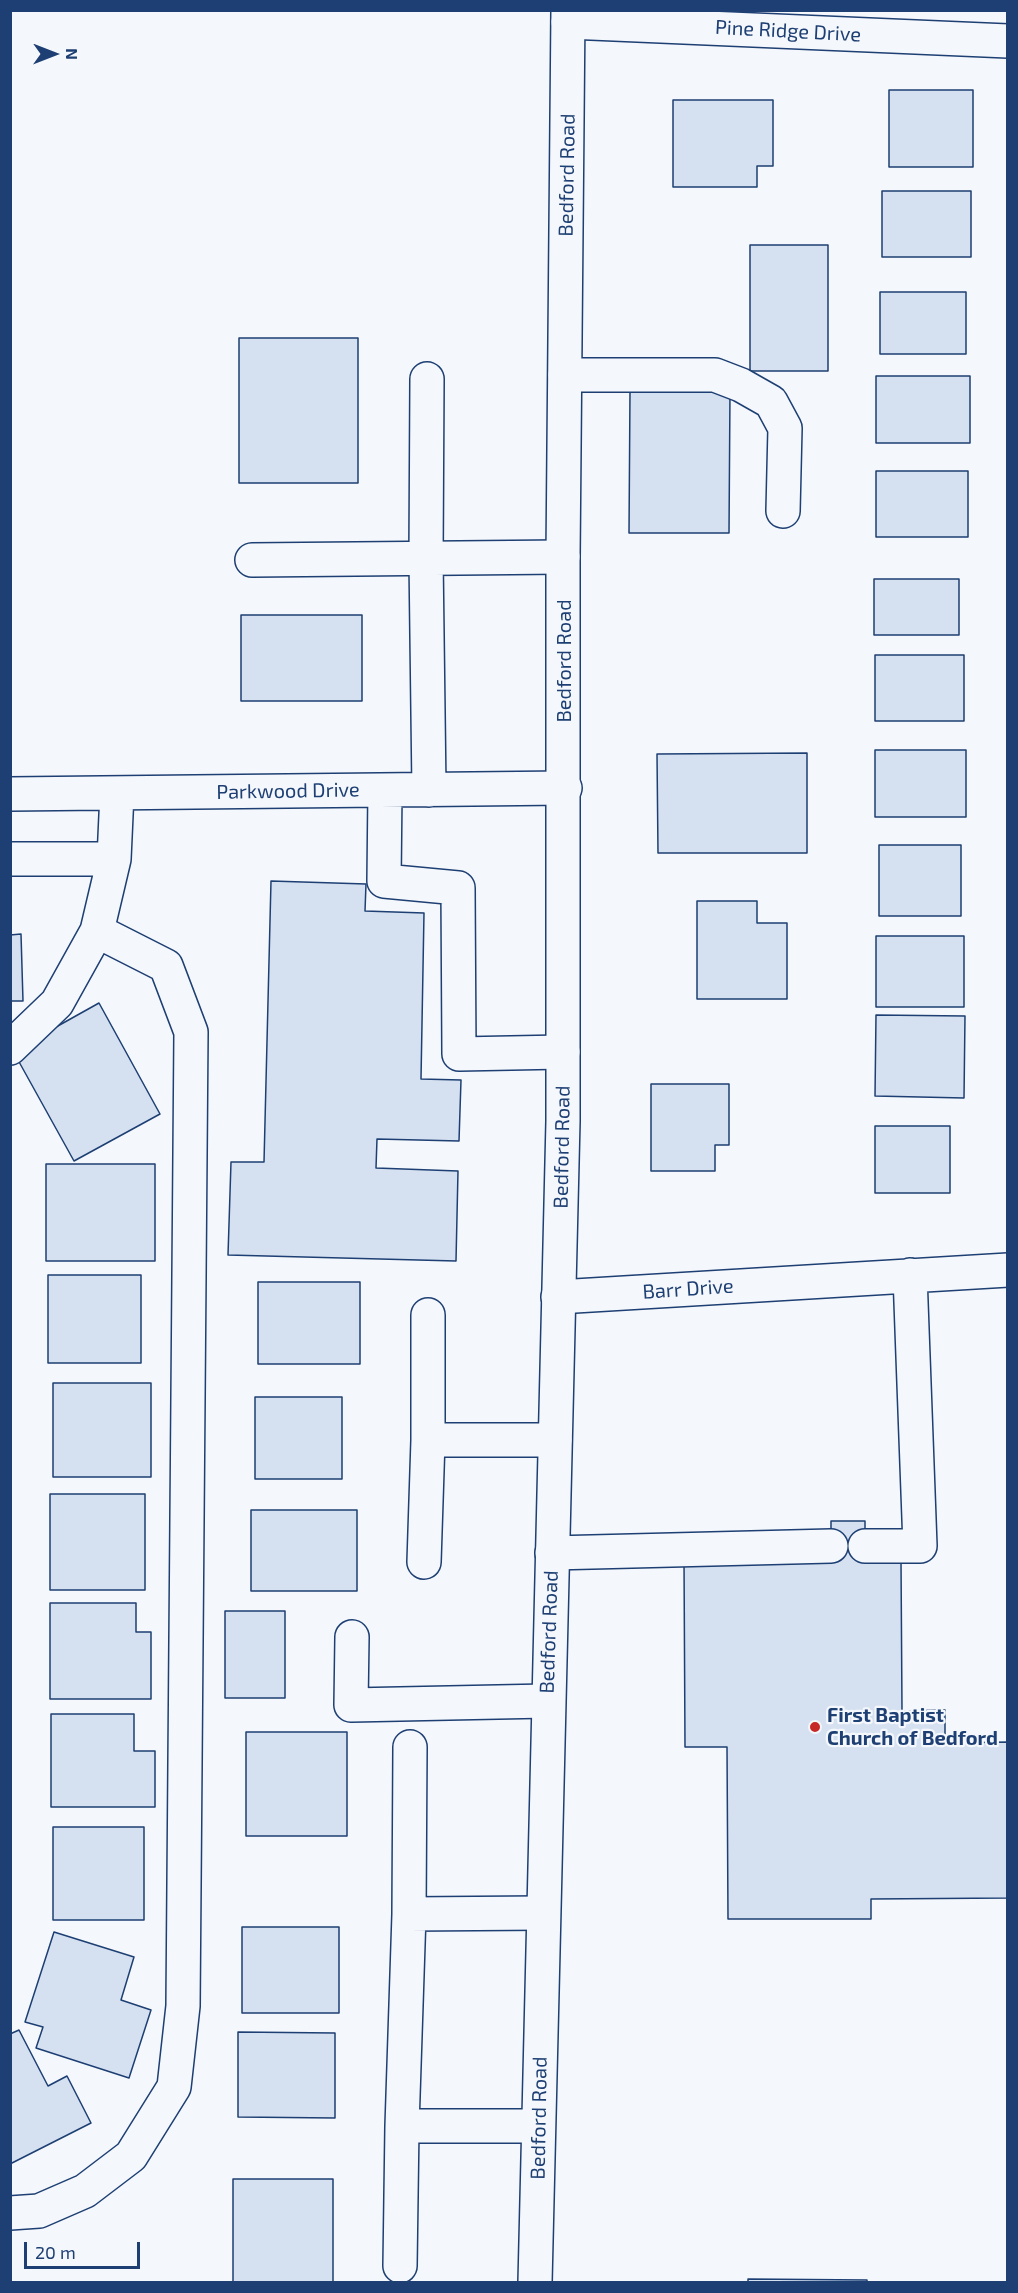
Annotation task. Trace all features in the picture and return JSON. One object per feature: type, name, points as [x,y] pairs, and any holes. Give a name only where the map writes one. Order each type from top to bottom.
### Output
[{"type":"main road","name":"Pine Ridge Drive","points":[[568,16],[1008,41]]},
{"type":"main road","name":"Bedford Road","points":[[535,2283],[563,1052],[565,788],[563,557],[568,16]]},
{"type":"main road","points":[[565,375],[715,375],[741,385],[771,402],[785,428],[783,511]]},
{"type":"main road","points":[[427,380],[426,558],[429,789]]},
{"type":"main road","points":[[252,560],[563,557]]},
{"type":"main road","name":"Parkwood Drive","points":[[10,794],[565,788]]},
{"type":"main road","points":[[385,790],[384,881],[458,888],[459,1054],[563,1052]]},
{"type":"main road","points":[[10,1048],[57,1003],[97,931],[114,859],[117,793]]},
{"type":"main road","points":[[10,859],[114,859]]},
{"type":"main road","points":[[10,2212],[39,2211],[85,2191],[131,2156],[174,2087],[183,2006],[191,1032],[166,966],[97,931]]},
{"type":"main road","name":"Barr Drive","points":[[558,1297],[1008,1270]]},
{"type":"main road","points":[[865,1546],[920,1546],[910,1275]]},
{"type":"main road","points":[[424,1562],[428,1440],[428,1315]]},
{"type":"main road","points":[[428,1440],[555,1440]]},
{"type":"main road","points":[[552,1553],[831,1546]]},
{"type":"main road","points":[[352,1637],[351,1705],[547,1701]]},
{"type":"main road","points":[[400,2266],[409,1914],[410,1747]]},
{"type":"main road","points":[[409,1914],[543,1913]]},
{"type":"main road","points":[[402,2126],[538,2126]]},
{"type":"building","points":[[889,90],[973,90],[973,167],[889,167]]},
{"type":"building","points":[[673,100],[773,100],[773,166],[757,166],[757,187],[673,187]]},
{"type":"building","points":[[882,191],[971,191],[971,257],[882,257]]},
{"type":"building","points":[[750,245],[828,245],[828,371],[750,371]]},
{"type":"building","points":[[880,292],[966,292],[966,354],[880,354]]},
{"type":"building","points":[[239,338],[358,338],[358,483],[239,483]]},
{"type":"building","points":[[876,376],[970,376],[970,443],[876,443]]},
{"type":"building","points":[[630,391],[730,391],[729,533],[629,533]]},
{"type":"building","points":[[876,471],[968,471],[968,537],[876,537]]},
{"type":"building","points":[[874,579],[959,579],[959,635],[874,635]]},
{"type":"building","points":[[241,615],[362,615],[362,701],[241,701]]},
{"type":"building","points":[[875,655],[964,655],[964,721],[875,721]]},
{"type":"building","points":[[875,750],[966,750],[966,817],[875,817]]},
{"type":"building","points":[[807,753],[807,853],[658,853],[657,754]]},
{"type":"building","points":[[879,845],[961,845],[961,916],[879,916]]},
{"type":"building","points":[[271,881],[366,884],[365,911],[424,913],[421,1079],[461,1080],[459,1141],[377,1139],[376,1168],[458,1171],[456,1261],[228,1255],[231,1162],[264,1162]]},
{"type":"building","points":[[697,901],[757,901],[757,923],[787,923],[787,999],[697,999]]},
{"type":"building","points":[[21,934],[23,1001],[10,1001],[10,935]]},
{"type":"building","points":[[876,936],[964,936],[964,1007],[876,1007]]},
{"type":"building","points":[[99,1003],[160,1114],[74,1161],[13,1051]]},
{"type":"building","points":[[876,1015],[965,1016],[964,1098],[875,1096]]},
{"type":"building","points":[[651,1084],[729,1084],[729,1145],[715,1145],[715,1171],[651,1171]]},
{"type":"building","points":[[875,1126],[950,1126],[950,1193],[875,1193]]},
{"type":"building","points":[[46,1164],[155,1164],[155,1261],[46,1261]]},
{"type":"building","points":[[48,1275],[141,1275],[141,1363],[48,1363]]},
{"type":"building","points":[[258,1282],[360,1282],[360,1364],[258,1364]]},
{"type":"building","points":[[53,1383],[151,1383],[151,1477],[53,1477]]},
{"type":"building","points":[[255,1397],[342,1397],[342,1479],[255,1479]]},
{"type":"building","points":[[50,1494],[145,1494],[145,1590],[50,1590]]},
{"type":"building","points":[[251,1510],[357,1510],[357,1591],[251,1591]]},
{"type":"building","name":"First Baptist Church of Bedford","points":[[831,1521],[865,1521],[865,1561],[901,1560],[902,1711],[945,1710],[945,1743],[1008,1742],[1008,1898],[871,1899],[871,1919],[728,1919],[727,1747],[685,1747],[684,1559],[831,1558]]},
{"type":"building","points":[[50,1603],[136,1603],[136,1632],[151,1632],[151,1699],[50,1699]]},
{"type":"building","points":[[225,1611],[285,1611],[285,1698],[225,1698]]},
{"type":"building","points":[[51,1714],[134,1714],[134,1751],[155,1751],[155,1807],[51,1807]]},
{"type":"building","points":[[246,1732],[347,1732],[347,1836],[246,1836]]},
{"type":"building","points":[[53,1827],[144,1827],[144,1920],[53,1920]]},
{"type":"building","points":[[242,1927],[339,1927],[339,2013],[242,2013]]},
{"type":"building","points":[[54,1932],[134,1957],[121,2000],[151,2010],[129,2078],[36,2048],[43,2027],[25,2022]]},
{"type":"building","points":[[19,2030],[48,2086],[67,2076],[91,2123],[10,2164],[10,2034]]},
{"type":"building","points":[[238,2032],[335,2033],[335,2118],[238,2117]]},
{"type":"building","points":[[233,2179],[333,2179],[333,2282],[233,2282]]},
{"type":"building","points":[[748,2279],[867,2280],[867,2282],[748,2282]]},
{"type":"place","name":"First Baptist Church of Bedford","points":[[815,1727]]}]
